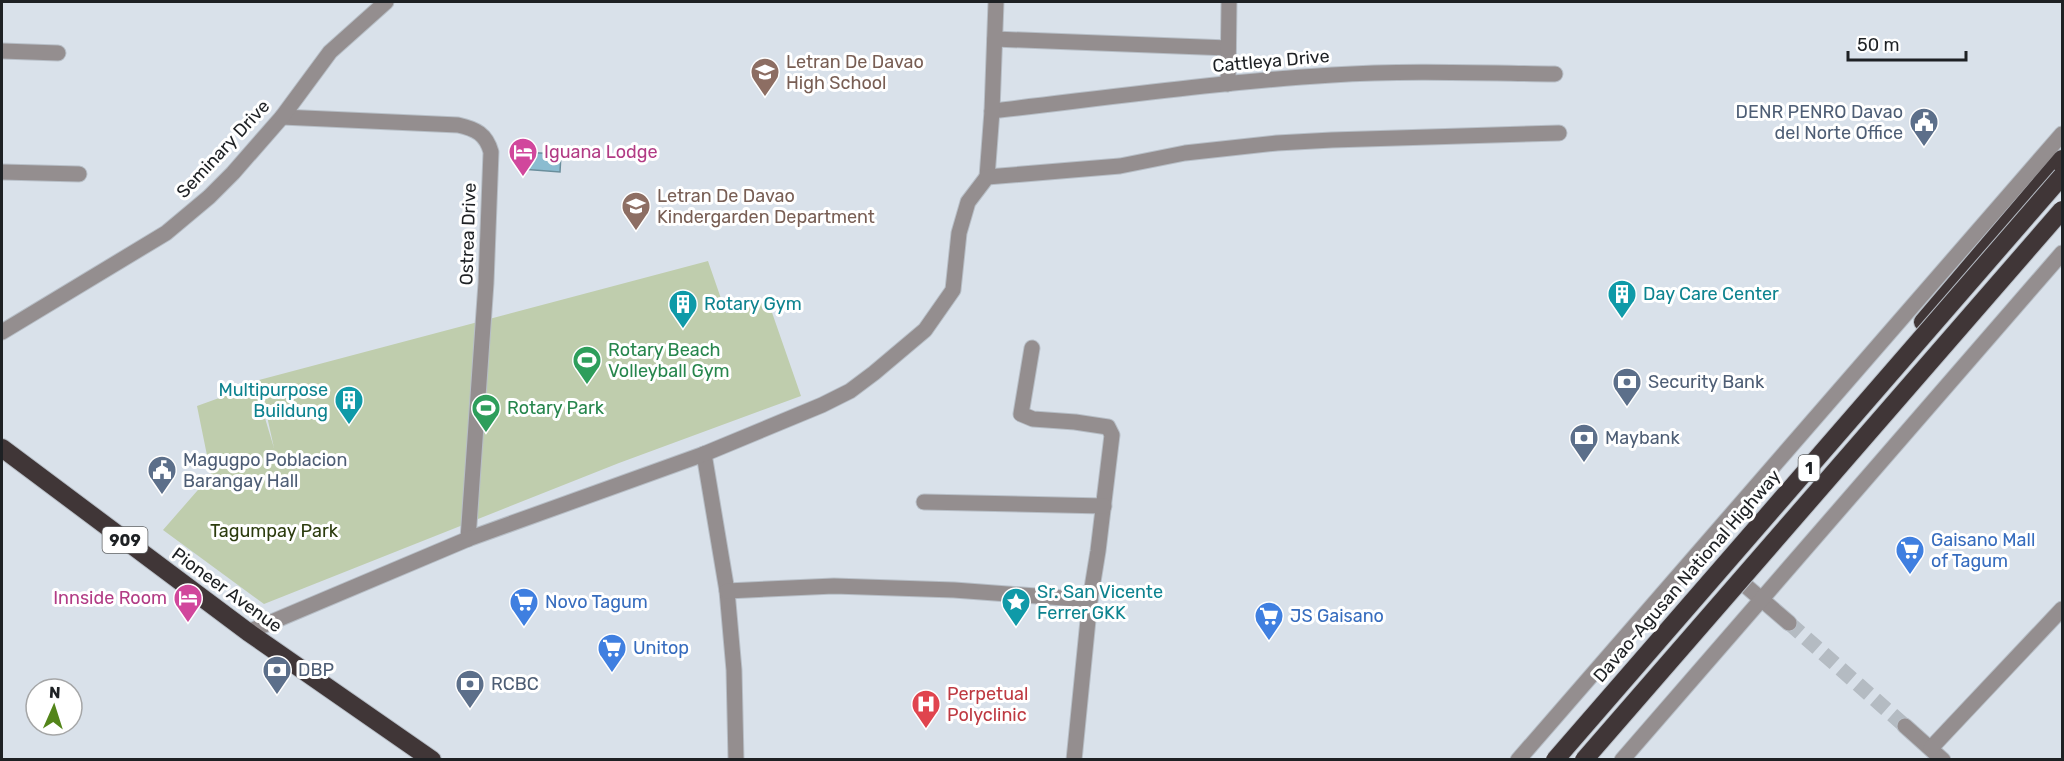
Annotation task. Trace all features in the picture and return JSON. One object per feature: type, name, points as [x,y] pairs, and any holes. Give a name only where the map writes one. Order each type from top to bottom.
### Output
[{"type":"highway","points":[[1876,436],[1865,419],[1847,411],[2062,159]]},
{"type":"highway","name":"Davao-Agusan National Highway","points":[[1555,759],[2062,176]]},
{"type":"highway","name":"1","points":[[1584,759],[2062,210]]},
{"type":"highway","name":"1","points":[[1746,586],[2062,222]]},
{"type":"highway","points":[[1878,376],[1888,392],[1907,400]]},
{"type":"highway","name":"Pioneer Avenue","points":[[5,454],[248,632],[432,759]]},
{"type":"street","name":"Seminary Drive","points":[[2,332],[166,233],[217,189],[282,117],[330,52],[384,2]]},
{"type":"street","points":[[248,632],[468,539],[704,454],[822,405],[850,391],[874,373],[925,330],[953,290],[959,233],[965,212],[969,202],[987,177],[996,2]]},
{"type":"street","points":[[1228,84],[1229,2]]},
{"type":"street","points":[[995,39],[1228,48]]},
{"type":"street","points":[[2,51],[58,53]]},
{"type":"street","name":"Cattleya Drive","points":[[992,111],[1228,84],[1332,75],[1401,72],[1555,74]]},
{"type":"street","name":"Ostrea Drive","points":[[282,117],[458,125],[481,133],[488,142],[491,152],[486,283],[468,539]]},
{"type":"street","points":[[987,177],[1120,165],[1185,153],[1277,143],[1559,133]]},
{"type":"street","points":[[1518,759],[2062,134]]},
{"type":"street","points":[[2,172],[79,174]]},
{"type":"street","points":[[1622,759],[2062,253]]},
{"type":"street","points":[[1032,348],[1020,409],[1021,414],[1033,419],[1108,427],[1112,435],[1090,600],[1074,759]]},
{"type":"street","points":[[704,454],[727,591],[734,670],[736,759]]},
{"type":"street","points":[[924,502],[1104,506]]},
{"type":"street","points":[[727,591],[834,586],[954,590],[1090,600]]},
{"type":"street","points":[[1746,586],[1788,623]]},
{"type":"street","points":[[1931,748],[2062,609]]},
{"type":"street","points":[[1905,726],[1943,759]]},
{"type":"green space","name":"Rotary Park","points":[[708,261],[726,313],[768,301],[801,396],[619,463],[264,604],[163,530],[211,475],[197,406],[255,385],[274,448],[259,380]]},
{"type":"water","points":[[518,152],[561,154],[560,172],[521,169],[517,167],[518,162],[515,161]]},
{"type":"tunnel","points":[[1789,623],[1905,726]]},
{"type":"place","name":"Letran De Davao High School","points":[[765,98]]},
{"type":"place","name":"DENR PENRO Davao del Norte Office","points":[[1924,148]]},
{"type":"place","name":"Iguana Lodge","points":[[523,178]]},
{"type":"place","name":"Letran De Davao Kindergarden Department","points":[[636,232]]},
{"type":"place","name":"Day Care Center","points":[[1622,320]]},
{"type":"place","name":"Rotary Gym","points":[[683,330]]},
{"type":"place","name":"Rotary Beach Volleyball Gym","points":[[587,386]]},
{"type":"place","name":"Security Bank","points":[[1627,408]]},
{"type":"place","name":"Multipurpose Buildung","points":[[349,426]]},
{"type":"place","name":"Rotary Park","points":[[486,434]]},
{"type":"place","name":"Maybank","points":[[1584,464]]},
{"type":"place","name":"Magugpo Poblacion Barangay Hall","points":[[162,496]]},
{"type":"place","name":"Gaisano Mall of Tagum","points":[[1910,576]]},
{"type":"place","name":"Innside Room","points":[[188,624]]},
{"type":"place","name":"Novo Tagum","points":[[524,628]]},
{"type":"place","name":"Sr. San Vicente Ferrer GKK","points":[[1016,628]]},
{"type":"place","name":"JS Gaisano","points":[[1269,642]]},
{"type":"place","name":"Unitop","points":[[612,674]]},
{"type":"place","name":"DBP","points":[[277,696]]},
{"type":"place","name":"RCBC","points":[[470,710]]},
{"type":"place","name":"Perpetual Polyclinic","points":[[926,730]]},
{"type":"park label","name":"Tagumpay Park","points":[[274,531]]}]
